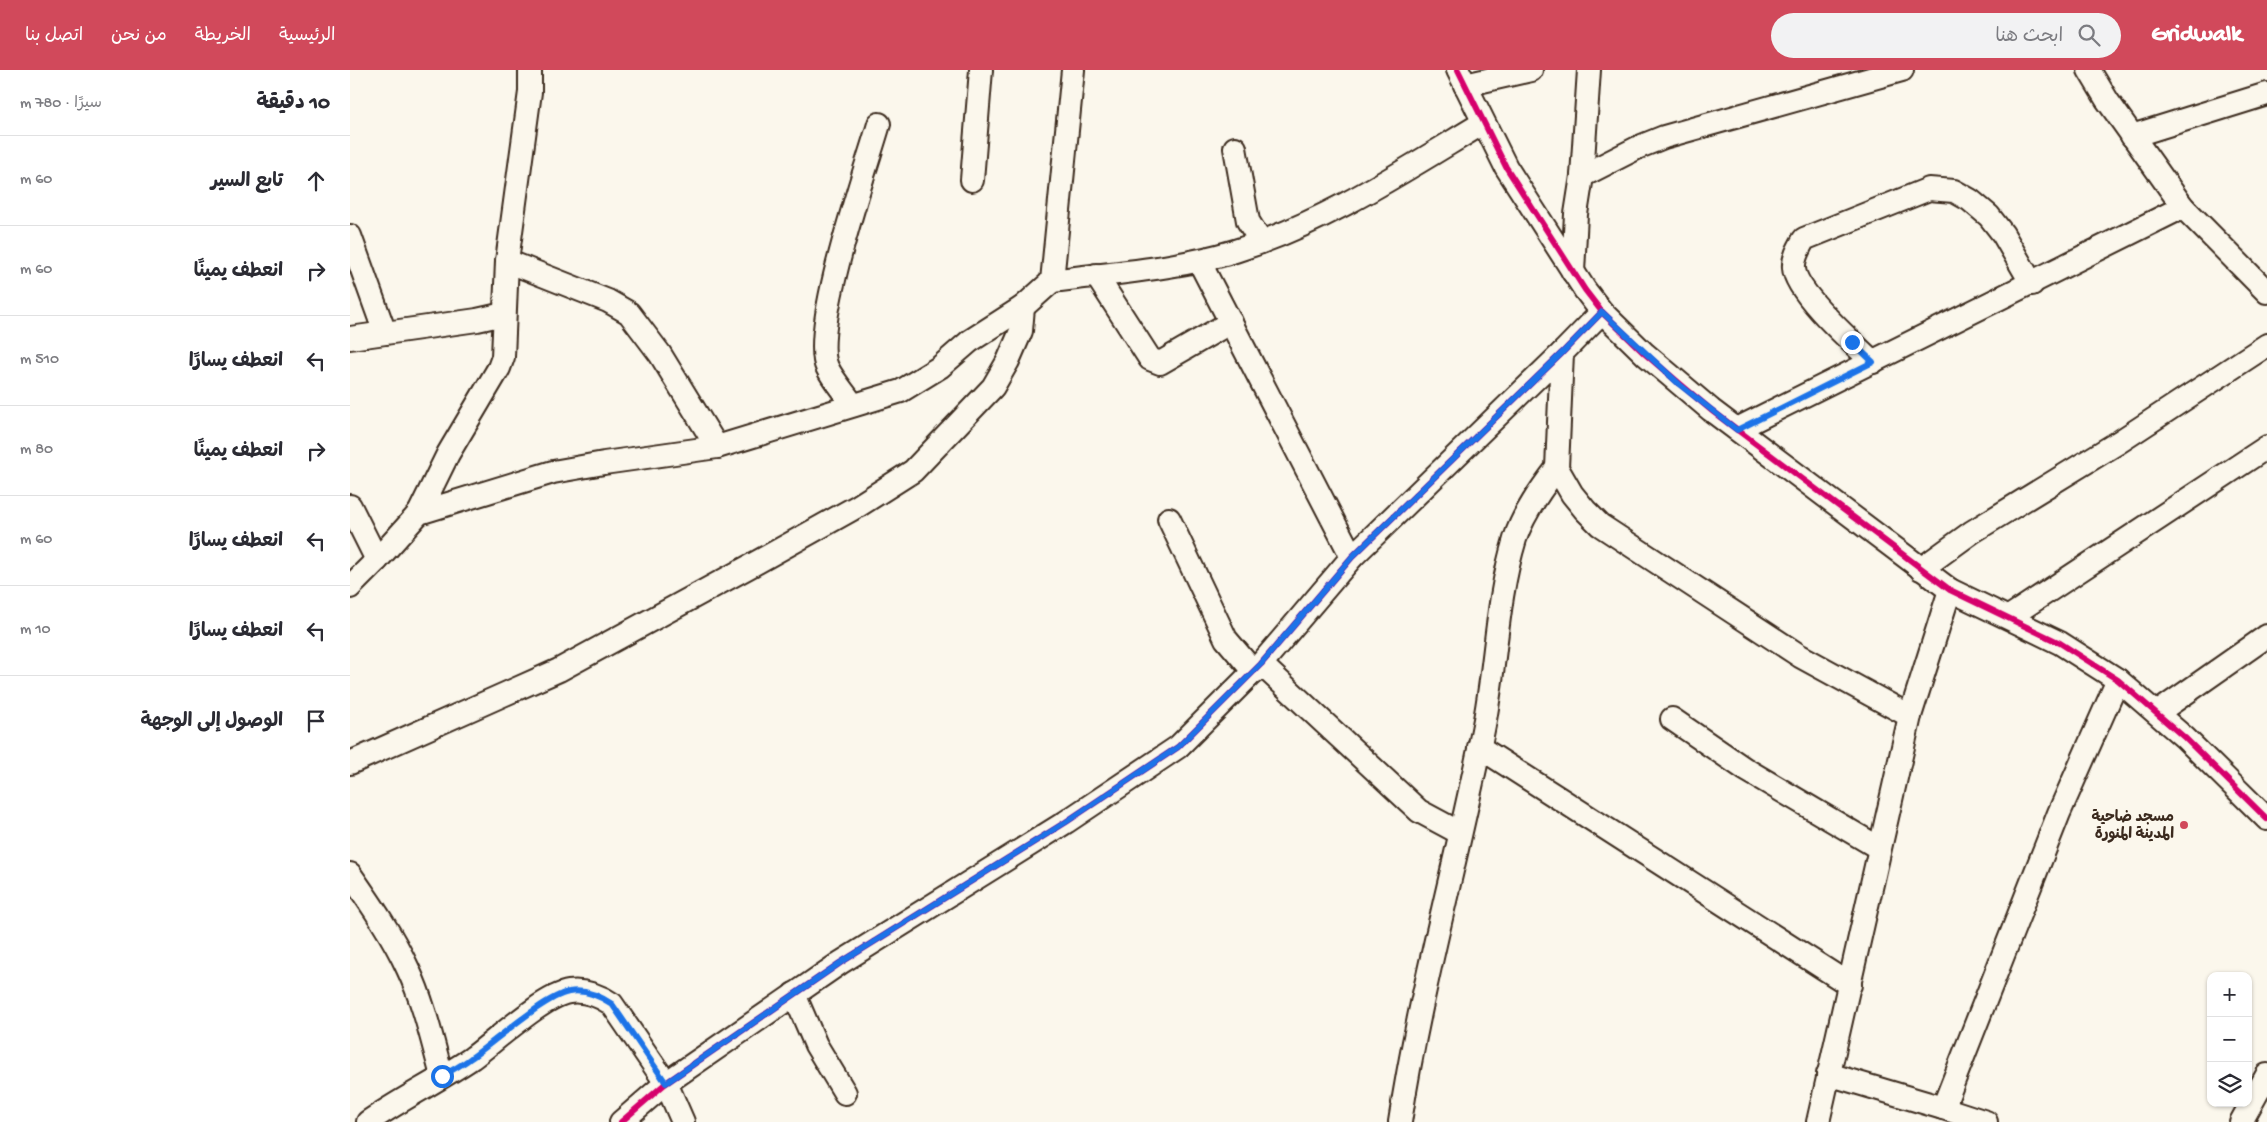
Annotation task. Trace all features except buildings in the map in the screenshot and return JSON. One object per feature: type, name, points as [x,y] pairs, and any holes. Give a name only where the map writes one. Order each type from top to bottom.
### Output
[{"type":"street","points":[[350,586],[378,560],[419,513],[448,454],[499,368],[504,347],[507,261],[530,92],[530,70]]},
{"type":"street","points":[[972,180],[981,70]]},
{"type":"street","points":[[1052,281],[1074,70]]},
{"type":"street","points":[[1531,70],[1461,77],[1506,167],[1573,272],[1602,312],[1680,385],[1950,590],[2009,617],[2082,656],[2118,680],[2157,713],[2267,819]]},
{"type":"street","points":[[1573,272],[1576,214],[1582,176],[1590,70]]},
{"type":"street","points":[[1582,176],[1638,148],[1664,138],[1902,70]]},
{"type":"street","points":[[2089,70],[2106,100],[2183,207],[2258,269],[2267,292]]},
{"type":"street","points":[[2132,136],[2267,94]]},
{"type":"street","points":[[419,513],[553,472],[717,447],[901,391],[940,367],[970,341],[1022,307],[1052,281],[1199,261],[1261,242],[1368,194],[1483,123]]},
{"type":"street","points":[[853,405],[827,366],[823,334],[832,287],[879,124]]},
{"type":"street","points":[[1235,148],[1248,222],[1261,242]]},
{"type":"street","points":[[1873,362],[1823,313],[1797,282],[1794,268],[1796,254],[1804,239],[1929,189],[1954,191],[1970,200],[1989,216],[2004,234],[2032,284]]},
{"type":"street","points":[[1737,430],[2183,207]]},
{"type":"street","points":[[350,236],[385,333]]},
{"type":"street","points":[[507,261],[608,301],[629,313],[660,354],[717,447]]},
{"type":"street","points":[[1199,261],[1352,557]]},
{"type":"street","points":[[1096,275],[1150,359],[1160,363],[1231,322]]},
{"type":"street","points":[[350,763],[567,666],[858,506],[913,471],[993,387],[1008,361],[1020,331],[1022,307]]},
{"type":"street","points":[[621,1122],[666,1083],[840,963],[1066,822],[1178,747],[1258,668],[1352,557],[1602,312]]},
{"type":"street","points":[[350,338],[477,320],[504,314]]},
{"type":"street","points":[[1921,569],[1972,532],[2119,442],[2267,345]]},
{"type":"street","points":[[1562,353],[1557,468],[1584,510],[1600,525],[1800,656],[1910,716]]},
{"type":"street","points":[[2009,617],[2267,447]]},
{"type":"street","points":[[1400,1122],[1411,1049],[1429,978],[1479,747],[1500,609],[1515,538],[1543,486],[1557,468]]},
{"type":"street","points":[[350,506],[378,560]]},
{"type":"street","points":[[1169,520],[1226,639],[1419,811],[1460,833]]},
{"type":"street","points":[[1818,1122],[1910,716],[1950,590]]},
{"type":"street","points":[[2157,713],[2267,636]]},
{"type":"street","points":[[1943,1108],[2059,813],[2118,680]]},
{"type":"street","points":[[1672,719],[1745,769],[1879,848]]},
{"type":"street","points":[[1479,747],[1850,985]]},
{"type":"street","points":[[350,874],[373,908],[409,970],[427,1021],[442,1076]]},
{"type":"street","points":[[368,1122],[471,1058],[556,996],[569,992],[601,996],[612,1004],[666,1083],[683,1122]]},
{"type":"street","points":[[794,994],[816,1045],[845,1093]]},
{"type":"street","points":[[1828,1074],[1986,1122]]},
{"type":"street","points":[[2241,1122],[2267,1075]]},
{"type":"cycle path","points":[[1458,70],[1506,167],[1585,290],[1602,312],[1645,354],[1711,410],[1950,590],[2060,643],[2118,680],[2185,738],[2267,819]]},
{"type":"cycle path","points":[[621,1122],[666,1083],[840,963],[1066,822],[1178,747],[1261,664],[1352,557],[1602,312]]},
{"type":"place","name":"مسجد ضاحية المدينة المنورة","points":[[2184,825]]},
{"type":"route","points":[[442,1076],[471,1058],[536,1009],[556,996],[569,992],[601,996],[612,1004],[666,1083],[840,963],[1066,822],[1178,747],[1261,664],[1352,557],[1602,312],[1680,385],[1737,430],[1873,362],[1852,342]]}]
